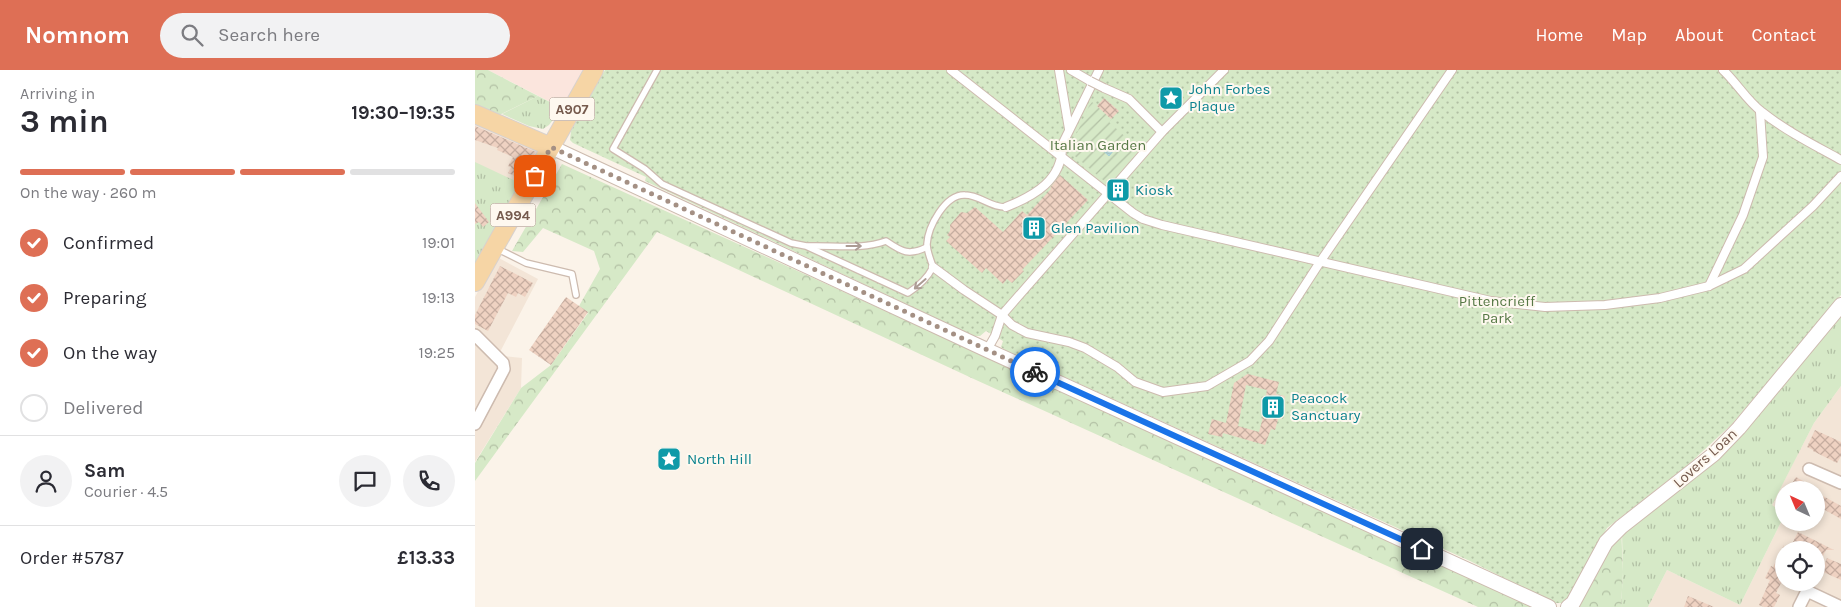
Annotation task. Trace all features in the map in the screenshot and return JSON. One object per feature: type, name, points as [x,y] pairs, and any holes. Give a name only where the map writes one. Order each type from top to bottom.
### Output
[{"type":"main road","name":"A907","points":[[551,147],[593,70]]},
{"type":"main road","points":[[475,114],[551,147]]},
{"type":"main road","name":"A994","points":[[475,282],[551,147]]},
{"type":"street","points":[[951,70],[1138,217],[1320,262],[1491,301],[1545,307],[1605,305],[1660,298],[1709,286],[1744,269],[1813,206],[1841,176]]},
{"type":"street","points":[[1059,70],[1069,129]]},
{"type":"street","points":[[1071,70],[1129,99],[1162,132]]},
{"type":"street","points":[[1006,207],[1030,198],[1048,182],[1060,164],[1063,157],[1062,145],[1099,70]]},
{"type":"street","points":[[987,350],[995,336],[1002,314],[1162,132],[1225,70]]},
{"type":"street","points":[[933,267],[964,290],[1002,314],[1012,325],[1027,333],[1069,342],[1085,348],[1117,367],[1135,382],[1163,392],[1207,386],[1250,361],[1269,342],[1320,262],[1452,70]]},
{"type":"street","points":[[1723,70],[1761,112],[1801,138],[1841,160]]},
{"type":"street","points":[[1709,286],[1743,215],[1763,156],[1761,112]]},
{"type":"street","points":[[551,147],[987,350],[1549,607]]},
{"type":"street","name":"Lovers Loan","points":[[1568,607],[1573,603],[1606,542],[1621,527],[1714,454],[1739,428],[1841,305]]},
{"type":"street","points":[[475,335],[503,363],[503,369],[475,424]]},
{"type":"street","points":[[1809,469],[1841,483]]},
{"type":"street","points":[[1799,607],[1807,591],[1841,607]]},
{"type":"lane","points":[[657,70],[613,149],[645,168],[662,184],[791,243],[805,246],[888,283],[901,291],[908,293],[919,286],[927,278],[933,267],[927,247],[928,237],[936,217],[950,200],[965,195],[987,202],[996,208],[1006,207]]},
{"type":"lane","points":[[805,246],[867,245],[886,241],[901,252],[919,251],[927,247]]},
{"type":"lane","points":[[495,247],[526,263],[572,274],[576,295]]},
{"type":"shaded area","points":[[488,70],[583,70],[562,108]]},
{"type":"shaded area","points":[[475,108],[540,150],[475,282]]},
{"type":"shaded area","points":[[497,257],[538,279],[500,352],[504,356],[522,358],[521,388],[475,462],[475,297]]},
{"type":"shaded area","points":[[1841,386],[1841,607],[1648,607],[1667,570],[1740,605],[1777,531],[1825,531],[1825,481],[1784,481],[1814,423]]},
{"type":"shaded area","points":[[1775,498],[1775,508],[1771,506]]},
{"type":"green space","points":[[475,70],[488,70],[538,96],[493,118],[475,108]]},
{"type":"green space","name":"Pittencrieff Park","points":[[605,70],[1841,70],[1841,295],[1732,424],[1689,464],[1607,528],[1568,600],[1562,603],[1554,603],[1470,561],[1005,350],[1001,347],[1003,341],[986,331],[980,336],[974,336],[645,181],[646,177],[573,143],[570,140],[571,131]]},
{"type":"green space","points":[[538,96],[562,108],[549,125],[543,129],[529,126],[502,114]]},
{"type":"green space","name":"Italian Garden","points":[[1092,102],[1112,119],[1109,122],[1140,150],[1109,185],[1069,151]]},
{"type":"green space","points":[[475,162],[522,184],[475,282]]},
{"type":"green space","points":[[562,164],[1537,607],[1478,607],[976,380],[657,232],[475,481],[475,463],[521,388],[551,365],[588,313],[579,306],[600,269],[594,251],[543,228],[523,252],[512,251]]},
{"type":"green space","points":[[1841,316],[1841,386],[1814,423],[1784,481],[1775,481],[1775,499],[1772,505],[1775,507],[1775,531],[1777,531],[1740,605],[1667,570],[1648,607],[1621,607],[1623,572],[1622,533],[1703,472],[1744,431]]},
{"type":"green space","points":[[1621,527],[1623,572],[1621,607],[1571,607]]},
{"type":"water","points":[[1102,141],[1114,150],[1109,156],[1098,146]]},
{"type":"building","points":[[1104,98],[1119,111],[1111,119],[1097,106]]},
{"type":"building","points":[[475,126],[536,152],[521,179],[508,173],[511,167],[508,166],[513,157],[497,150],[498,148],[475,140]]},
{"type":"building","name":"Glen Pavilion","points":[[1060,175],[1088,200],[1012,283],[1007,279],[1003,284],[986,268],[982,273],[946,241],[950,237],[947,235],[950,231],[950,225],[961,212],[967,213],[975,207],[1003,232],[1022,211],[1027,215],[1051,189]]},
{"type":"building","points":[[475,203],[489,222],[483,227],[479,222],[475,224]]},
{"type":"building","points":[[500,266],[533,283],[525,297],[518,293],[516,297],[508,293],[488,331],[475,324],[475,315]]},
{"type":"building","points":[[566,297],[588,312],[551,365],[529,350]]},
{"type":"building","name":"Peacock Sanctuary","points":[[1249,373],[1279,382],[1276,394],[1285,396],[1275,430],[1271,429],[1265,445],[1223,433],[1222,437],[1208,434],[1212,419],[1226,423],[1234,383]],"holes":[[[1246,385],[1267,390],[1265,400],[1267,402],[1259,432],[1238,426]]]},
{"type":"building","points":[[1815,430],[1841,442],[1841,456],[1837,463],[1807,447]]},
{"type":"building","points":[[1796,477],[1803,481],[1794,481]]},
{"type":"building","points":[[1825,497],[1841,506],[1841,519],[1825,510]]},
{"type":"building","points":[[1798,532],[1816,541],[1794,541]]},
{"type":"building","points":[[1825,546],[1834,550],[1826,550],[1825,552]]},
{"type":"building","points":[[1827,558],[1841,564],[1841,580],[1825,573]]},
{"type":"building","points":[[1775,563],[1775,591],[1780,595],[1774,607],[1764,607],[1759,605],[1770,580],[1765,578],[1771,566],[1773,567]]},
{"type":"building","points":[[1688,596],[1714,607],[1684,607]]},
{"type":"way so far","points":[[535,176],[551,147],[1035,372]]},
{"type":"place","name":"John Forbes Plaque","points":[[1171,98]]},
{"type":"place","name":"Kiosk","points":[[1118,190]]},
{"type":"place","name":"Glen Pavilion","points":[[1034,228]]},
{"type":"place","name":"Peacock Sanctuary","points":[[1273,407]]},
{"type":"place","name":"North Hill","points":[[669,459]]},
{"type":"route","points":[[1035,372],[1422,549]]}]
